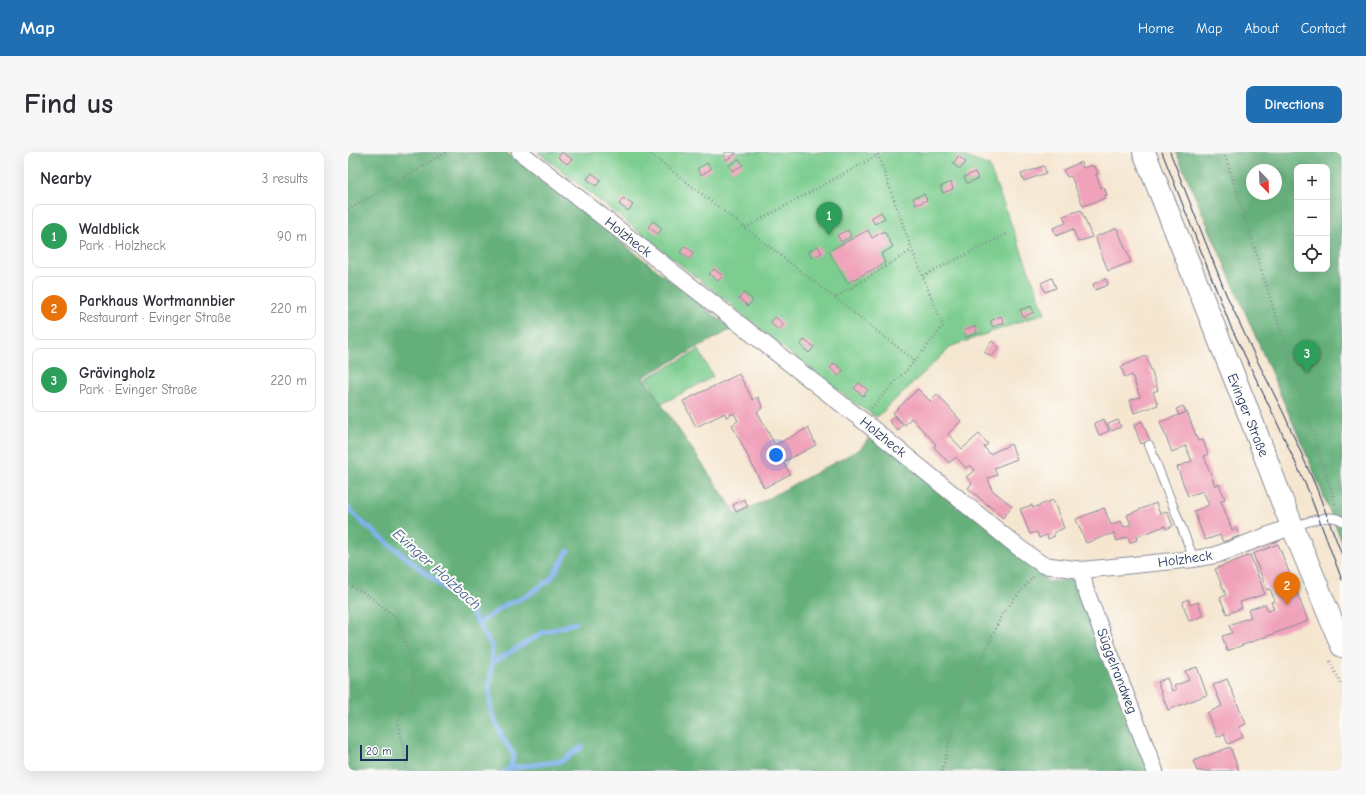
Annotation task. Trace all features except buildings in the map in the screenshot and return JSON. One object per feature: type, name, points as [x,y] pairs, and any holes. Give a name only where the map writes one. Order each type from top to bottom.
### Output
[{"type":"main road","name":"Evinger Straße","points":[[1144,152],[1282,501],[1342,646]]},
{"type":"main road","name":"Evinger Straße","points":[[1150,152],[1157,182]]},
{"type":"street","name":"Holzheck","points":[[520,152],[861,420],[1018,547],[1043,565],[1082,570],[1194,559],[1216,555],[1293,526]]},
{"type":"street","name":"Süggelrandweg","points":[[1082,570],[1085,588],[1155,771]]},
{"type":"lane","points":[[1149,445],[1194,559]]},
{"type":"lane","points":[[1293,526],[1328,517],[1341,522]]},
{"type":"path","points":[[348,210],[447,152]]},
{"type":"path","points":[[648,152],[914,361]]},
{"type":"path","points":[[1224,152],[1341,522]]},
{"type":"path","points":[[745,228],[877,153],[912,250],[943,326],[861,420]]},
{"type":"path","points":[[923,276],[1010,233]]},
{"type":"path","points":[[835,298],[912,250]]},
{"type":"path","points":[[942,771],[955,720],[1002,614],[1043,565]]},
{"type":"path","points":[[348,585],[365,593],[398,619],[415,684],[398,720],[407,766],[405,771]]},
{"type":"green space","points":[[348,152],[506,152],[732,329],[643,377],[737,515],[860,449],[869,438],[867,424],[1018,547],[1048,582],[1079,579],[1149,771],[348,771]]},
{"type":"green space","points":[[538,152],[953,152],[989,166],[1045,313],[952,346],[877,417],[853,402]]},
{"type":"green space","points":[[1176,152],[1342,152],[1342,542],[1314,472]]},
{"type":"green space","points":[[699,350],[713,377],[661,404],[647,378]]},
{"type":"waterway","name":"Evinger Holzbach","points":[[348,508],[364,524],[437,582],[472,613],[492,647],[489,689],[491,711],[503,739],[514,755],[510,768],[506,771]]},
{"type":"waterway","points":[[478,624],[505,605],[525,597],[551,579],[568,551]]},
{"type":"waterway","points":[[492,663],[542,633],[575,623]]},
{"type":"waterway","points":[[510,768],[562,761],[582,747]]},
{"type":"tram line","points":[[1162,152],[1231,327],[1308,490],[1342,580]]},
{"type":"tram line","points":[[1170,152],[1226,294],[1284,414],[1316,487],[1342,555]]},
{"type":"place","name":"Waldblick","points":[[829,235]]},
{"type":"place","name":"Grävingholz","points":[[1307,373]]},
{"type":"place","name":"Parkhaus Wortmannbier","points":[[1287,605]]}]
